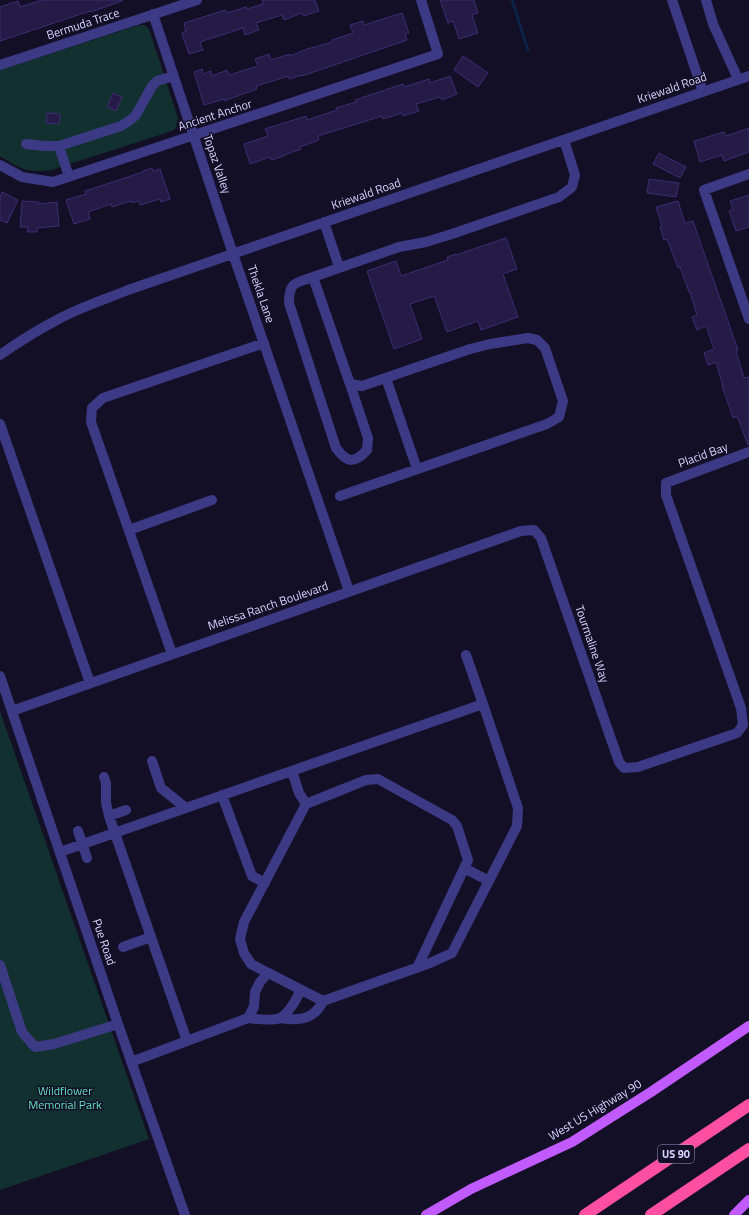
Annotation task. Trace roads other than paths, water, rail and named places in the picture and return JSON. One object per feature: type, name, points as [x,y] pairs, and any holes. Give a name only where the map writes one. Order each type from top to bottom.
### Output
[{"type":"highway","name":"US 90","points":[[585,1215],[749,1105]]},
{"type":"highway","points":[[654,1213],[749,1149]]},
{"type":"highway","points":[[578,1215],[602,1203]]},
{"type":"main road","name":"West US Highway 90","points":[[426,1215],[471,1189],[572,1142],[651,1092],[749,1026]]},
{"type":"main road","points":[[734,1215],[749,1200]]},
{"type":"street","name":"Bermuda Trace","points":[[0,65],[196,0]]},
{"type":"street","name":"Ancient Anchor","points":[[0,165],[22,177],[53,182],[438,54],[421,0]]},
{"type":"street","points":[[672,0],[703,92]]},
{"type":"street","points":[[706,0],[713,24],[738,79]]},
{"type":"street","name":"Topaz Valley","points":[[153,14],[234,254]]},
{"type":"street","points":[[26,144],[59,146],[121,126],[136,115],[152,86],[158,81],[173,76]]},
{"type":"street","name":"Kriewald Road","points":[[0,355],[55,320],[128,290],[749,76]]},
{"type":"street","points":[[312,277],[368,438],[368,450],[361,457],[350,460],[343,458],[336,448],[289,303],[289,291],[296,283],[312,277],[339,267],[399,247],[426,242],[452,234],[559,197],[572,187],[575,175],[564,140]]},
{"type":"street","points":[[59,146],[69,177]]},
{"type":"street","points":[[748,315],[704,190],[749,174]]},
{"type":"street","points":[[324,222],[339,267]]},
{"type":"street","name":"Thekla Lane","points":[[234,254],[349,591]]},
{"type":"street","points":[[340,496],[547,424],[559,417],[563,401],[545,348],[537,340],[528,338],[470,349],[362,386],[350,384]]},
{"type":"street","points":[[172,654],[91,422],[92,408],[103,398],[264,344]]},
{"type":"street","points":[[386,378],[417,469]]},
{"type":"street","points":[[0,424],[90,683]]},
{"type":"street","name":"Placid Bay","points":[[624,768],[638,767],[737,733],[744,725],[741,708],[666,496],[666,482],[749,452]]},
{"type":"street","points":[[129,530],[212,500]]},
{"type":"street","name":"Melissa Ranch Boulevard","points":[[12,711],[521,531],[534,530]]},
{"type":"street","name":"Tourmaline Way","points":[[534,530],[542,538],[619,762],[624,768]]},
{"type":"street","points":[[417,968],[468,860],[457,826],[452,820],[378,780],[366,780],[306,804],[244,922],[240,939],[244,953],[251,964],[323,1001],[417,968],[452,953],[517,826],[518,808],[466,655]]},
{"type":"street","name":"Pue Road","points":[[0,676],[131,1062],[185,1215]]},
{"type":"street","points":[[60,852],[483,704]]},
{"type":"street","points":[[152,761],[161,788],[186,808]]},
{"type":"street","points":[[292,771],[298,793],[306,804]]},
{"type":"street","points":[[104,776],[106,783],[106,803],[109,816],[187,1041]]},
{"type":"street","points":[[222,795],[252,876],[265,883]]},
{"type":"street","points":[[109,816],[126,810]]},
{"type":"street","points":[[78,831],[87,858]]},
{"type":"street","points":[[464,868],[489,881]]},
{"type":"street","points":[[123,947],[151,937]]},
{"type":"street","points":[[0,965],[22,1032],[35,1047],[54,1044],[118,1024]]},
{"type":"street","points":[[248,1018],[254,1006],[255,992],[260,982],[268,973]]},
{"type":"street","points":[[280,1018],[292,1006],[301,990]]},
{"type":"street","points":[[131,1062],[248,1018],[280,1018],[296,1020],[309,1017],[320,1009],[323,1001]]},
{"type":"waterway","points":[[512,0],[528,50]]},
{"type":"park label","name":"Wildflower Memorial Park","points":[[65,1098]]}]
